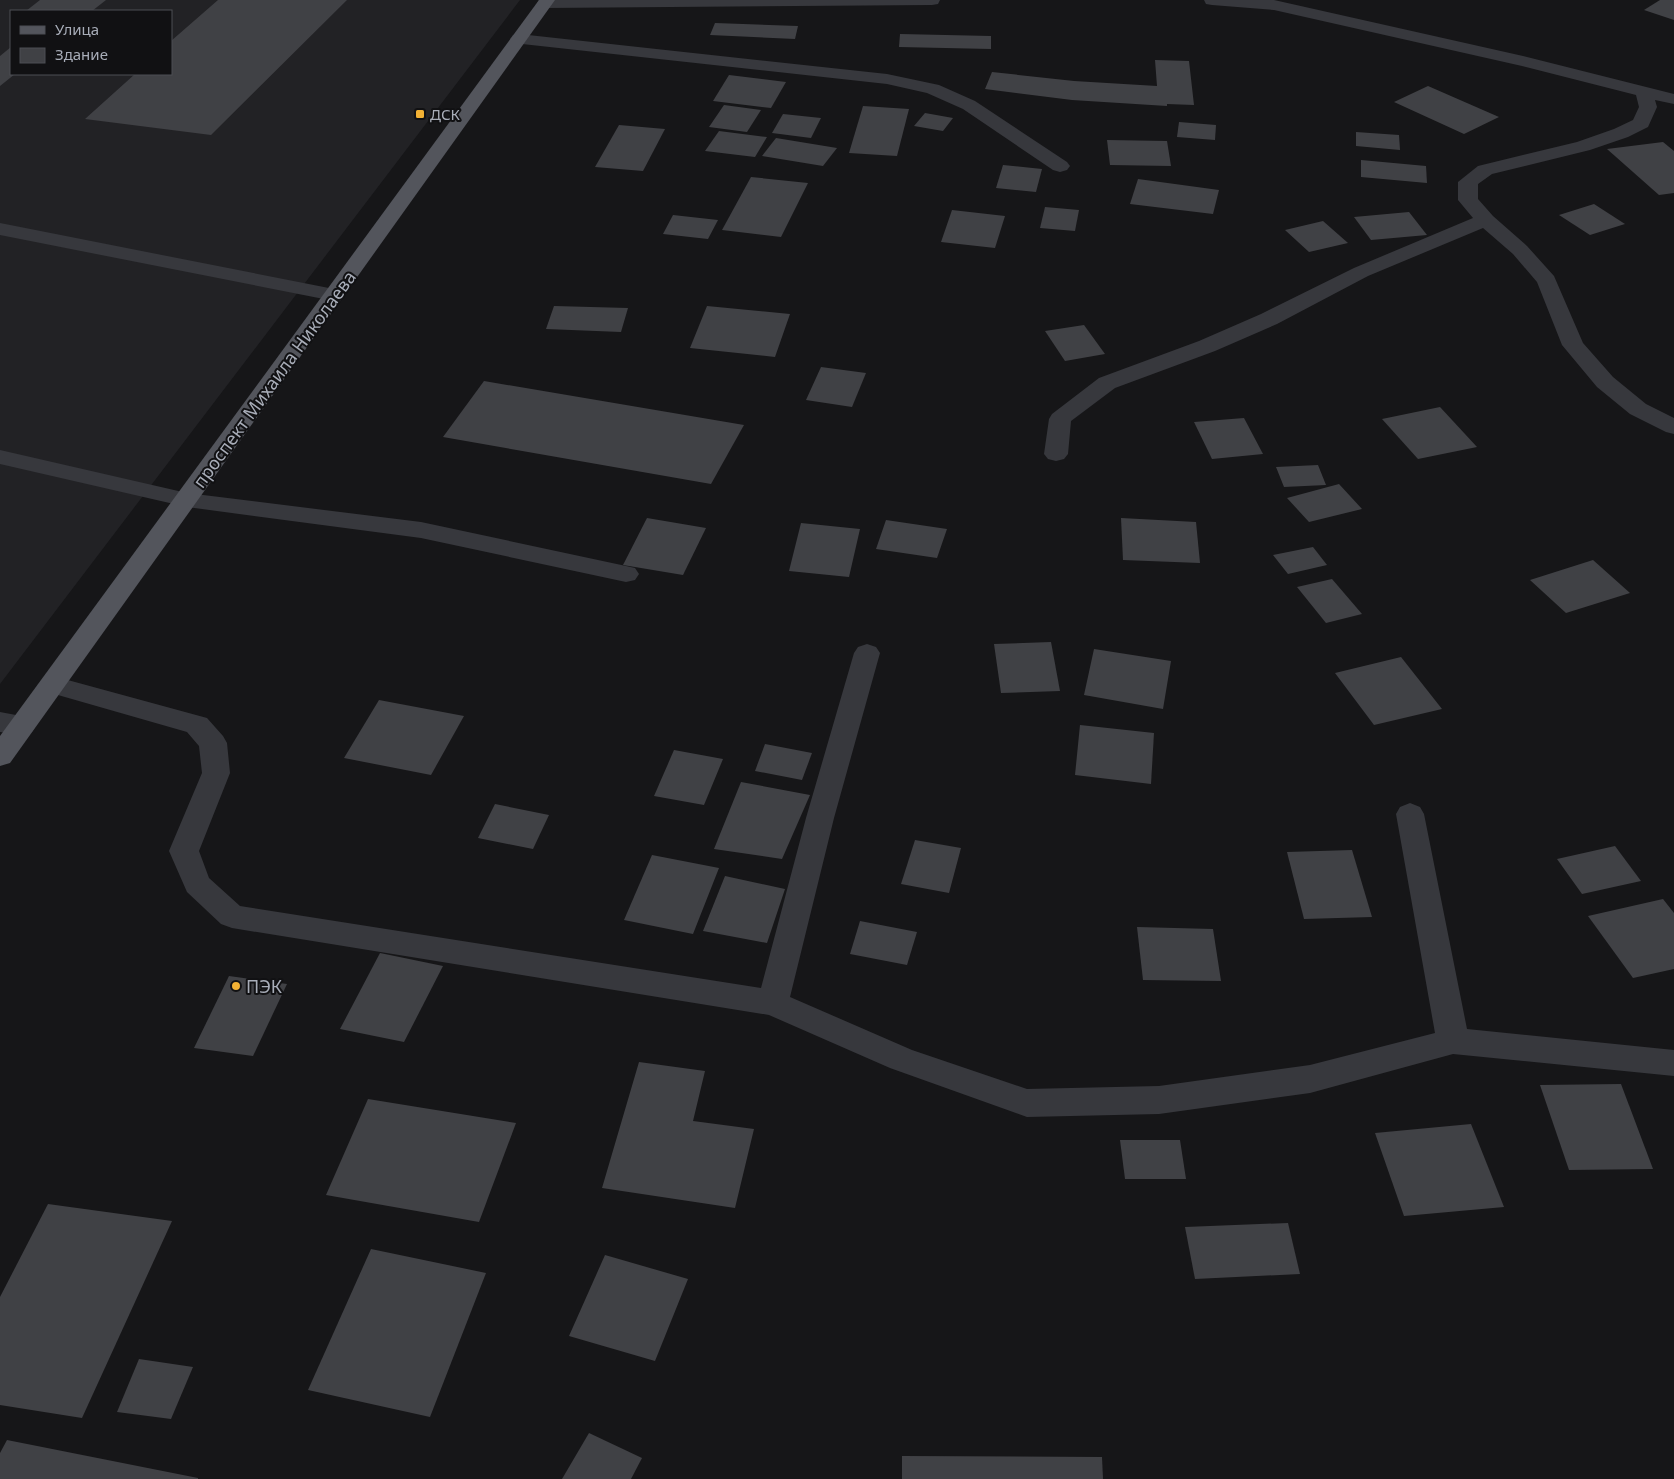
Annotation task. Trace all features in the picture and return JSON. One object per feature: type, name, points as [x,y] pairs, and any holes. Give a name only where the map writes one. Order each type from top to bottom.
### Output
[{"type":"main road","name":"проспект Михаила Николаева","points":[[0,756],[11,724],[53,685],[546,2]]},
{"type":"street","points":[[546,2],[932,0]]},
{"type":"street","points":[[1212,0],[1280,2],[1674,99]]},
{"type":"street","points":[[520,38],[887,79],[933,90],[968,105],[1060,166]]},
{"type":"street","points":[[1644,91],[1648,108],[1641,122],[1621,133],[1583,146],[1484,170],[1468,182],[1468,200],[1486,220],[1520,250],[1547,280],[1573,345],[1605,382],[1638,409],[1674,427]]},
{"type":"street","points":[[1056,454],[1060,419],[1107,383],[1207,346],[1269,319],[1361,272],[1486,220]]},
{"type":"street","points":[[0,229],[334,295]]},
{"type":"street","points":[[0,457],[187,500],[421,530],[626,574]]},
{"type":"street","points":[[773,1003],[820,818],[867,653]]},
{"type":"street","points":[[53,685],[197,725],[212,743],[216,773],[184,851],[197,884],[232,916],[773,1003],[902,1058],[1027,1103],[1159,1100],[1300,1080],[1453,1041],[1674,1063]]},
{"type":"street","points":[[1410,814],[1453,1041]]},
{"type":"shaded area","points":[[0,0],[520,0],[0,684]]},
{"type":"building","points":[[40,0],[106,0],[93,10],[27,10]]},
{"type":"building","points":[[218,0],[347,0],[211,135],[85,119],[134,75],[172,75],[172,40]]},
{"type":"building","points":[[1660,0],[1674,0],[1674,20],[1644,10]]},
{"type":"building","points":[[715,23],[798,26],[795,39],[710,35]]},
{"type":"building","points":[[900,34],[991,36],[991,49],[899,47]]},
{"type":"building","points":[[10,48],[10,75],[14,75],[0,86],[0,56]]},
{"type":"building","points":[[1155,60],[1189,61],[1194,105],[1167,104],[1167,106],[1072,100],[985,89],[992,72],[1074,81],[1157,86]]},
{"type":"building","points":[[729,75],[786,82],[771,108],[713,101]]},
{"type":"building","points":[[1428,86],[1499,117],[1464,134],[1394,102]]},
{"type":"building","points":[[724,105],[761,110],[747,132],[709,127]]},
{"type":"building","points":[[863,106],[909,109],[897,156],[849,153]]},
{"type":"building","points":[[925,113],[953,118],[943,131],[914,126]]},
{"type":"building","points":[[783,114],[821,118],[811,138],[772,133]]},
{"type":"building","points":[[1179,122],[1216,125],[1215,140],[1177,137]]},
{"type":"building","points":[[619,125],[665,129],[643,171],[595,167]]},
{"type":"building","points":[[719,131],[767,137],[755,157],[705,151]]},
{"type":"building","points":[[1356,132],[1399,135],[1400,150],[1356,146]]},
{"type":"building","points":[[776,138],[837,148],[823,166],[762,156]]},
{"type":"building","points":[[1107,140],[1167,141],[1171,166],[1110,165]]},
{"type":"building","points":[[1663,142],[1674,151],[1674,193],[1659,195],[1607,149]]},
{"type":"building","points":[[1361,160],[1426,166],[1427,183],[1361,177]]},
{"type":"building","points":[[1003,165],[1042,169],[1036,192],[996,188]]},
{"type":"building","points":[[751,177],[808,183],[781,237],[722,230]]},
{"type":"building","points":[[1138,179],[1219,190],[1213,214],[1130,204]]},
{"type":"building","points":[[1594,204],[1625,224],[1590,235],[1559,215]]},
{"type":"building","points":[[1045,207],[1079,210],[1075,231],[1040,228]]},
{"type":"building","points":[[952,210],[1005,216],[995,248],[941,242]]},
{"type":"building","points":[[1409,212],[1427,235],[1371,240],[1354,217]]},
{"type":"building","points":[[673,215],[718,220],[708,239],[663,234]]},
{"type":"building","points":[[1323,221],[1348,243],[1309,252],[1285,230]]},
{"type":"building","points":[[554,306],[628,308],[621,332],[546,329]]},
{"type":"building","points":[[707,306],[790,314],[775,357],[690,348]]},
{"type":"building","points":[[1084,325],[1105,354],[1065,361],[1045,331]]},
{"type":"building","points":[[821,367],[866,373],[852,407],[806,400]]},
{"type":"building","points":[[484,381],[744,425],[711,484],[443,437]]},
{"type":"building","points":[[1440,407],[1477,447],[1418,459],[1382,419]]},
{"type":"building","points":[[1244,418],[1263,454],[1212,459],[1194,422]]},
{"type":"building","points":[[1318,465],[1326,485],[1284,487],[1276,467]]},
{"type":"building","points":[[1339,484],[1362,509],[1309,522],[1287,498]]},
{"type":"building","points":[[647,518],[706,528],[683,575],[623,565]]},
{"type":"building","points":[[1121,518],[1196,522],[1200,563],[1123,560]]},
{"type":"building","points":[[886,520],[947,529],[937,558],[876,549]]},
{"type":"building","points":[[801,523],[860,529],[849,577],[789,571]]},
{"type":"building","points":[[1313,547],[1327,565],[1288,574],[1273,555]]},
{"type":"building","points":[[1593,560],[1630,593],[1566,613],[1530,580]]},
{"type":"building","points":[[1332,579],[1362,614],[1326,623],[1297,587]]},
{"type":"building","points":[[1051,642],[1060,691],[1001,693],[994,644]]},
{"type":"building","points":[[1094,649],[1171,661],[1163,709],[1084,695]]},
{"type":"building","points":[[1401,657],[1442,709],[1374,725],[1335,673]]},
{"type":"building","points":[[379,700],[464,716],[431,775],[344,758]]},
{"type":"building","points":[[1080,725],[1154,733],[1151,784],[1075,775]]},
{"type":"building","points":[[765,744],[812,753],[802,780],[755,771]]},
{"type":"building","points":[[674,750],[723,759],[704,805],[654,796]]},
{"type":"building","points":[[741,782],[810,795],[782,859],[714,849]]},
{"type":"building","points":[[495,804],[549,815],[533,849],[478,838]]},
{"type":"building","points":[[915,840],[961,848],[949,893],[901,884]]},
{"type":"building","points":[[1615,846],[1641,881],[1582,894],[1557,859]]},
{"type":"building","points":[[1352,850],[1372,917],[1304,919],[1287,852]]},
{"type":"building","points":[[652,855],[719,868],[693,934],[624,920]]},
{"type":"building","points":[[725,876],[785,889],[767,943],[703,931]]},
{"type":"building","points":[[1663,899],[1674,913],[1674,969],[1633,978],[1588,916]]},
{"type":"building","points":[[860,921],[917,932],[907,965],[850,954]]},
{"type":"building","points":[[1137,927],[1213,929],[1221,981],[1143,980]]},
{"type":"building","points":[[380,953],[443,966],[404,1042],[340,1029]]},
{"type":"building","points":[[229,976],[287,984],[253,1056],[194,1048]]},
{"type":"building","points":[[639,1062],[705,1071],[693,1121],[754,1129],[735,1208],[602,1188]]},
{"type":"building","points":[[1621,1084],[1653,1169],[1569,1170],[1540,1085]]},
{"type":"building","points":[[368,1099],[516,1123],[479,1222],[326,1195]]},
{"type":"building","points":[[1471,1124],[1504,1207],[1404,1216],[1375,1133]]},
{"type":"building","points":[[1120,1140],[1180,1140],[1186,1179],[1125,1179]]},
{"type":"building","points":[[48,1204],[172,1221],[82,1418],[0,1405],[0,1297]]},
{"type":"building","points":[[1288,1223],[1300,1274],[1195,1279],[1185,1227]]},
{"type":"building","points":[[371,1249],[486,1273],[430,1417],[308,1390]]},
{"type":"building","points":[[605,1255],[688,1279],[655,1361],[569,1336]]},
{"type":"building","points":[[139,1359],[193,1367],[171,1419],[117,1412]]},
{"type":"building","points":[[589,1433],[642,1458],[631,1479],[562,1479]]},
{"type":"building","points":[[7,1440],[198,1479],[0,1479],[0,1453]]},
{"type":"building","points":[[902,1456],[1102,1457],[1103,1479],[902,1479]]},
{"type":"place","name":"ДСК","points":[[420,114]]},
{"type":"place","name":"ПЭК","points":[[236,986]]}]
